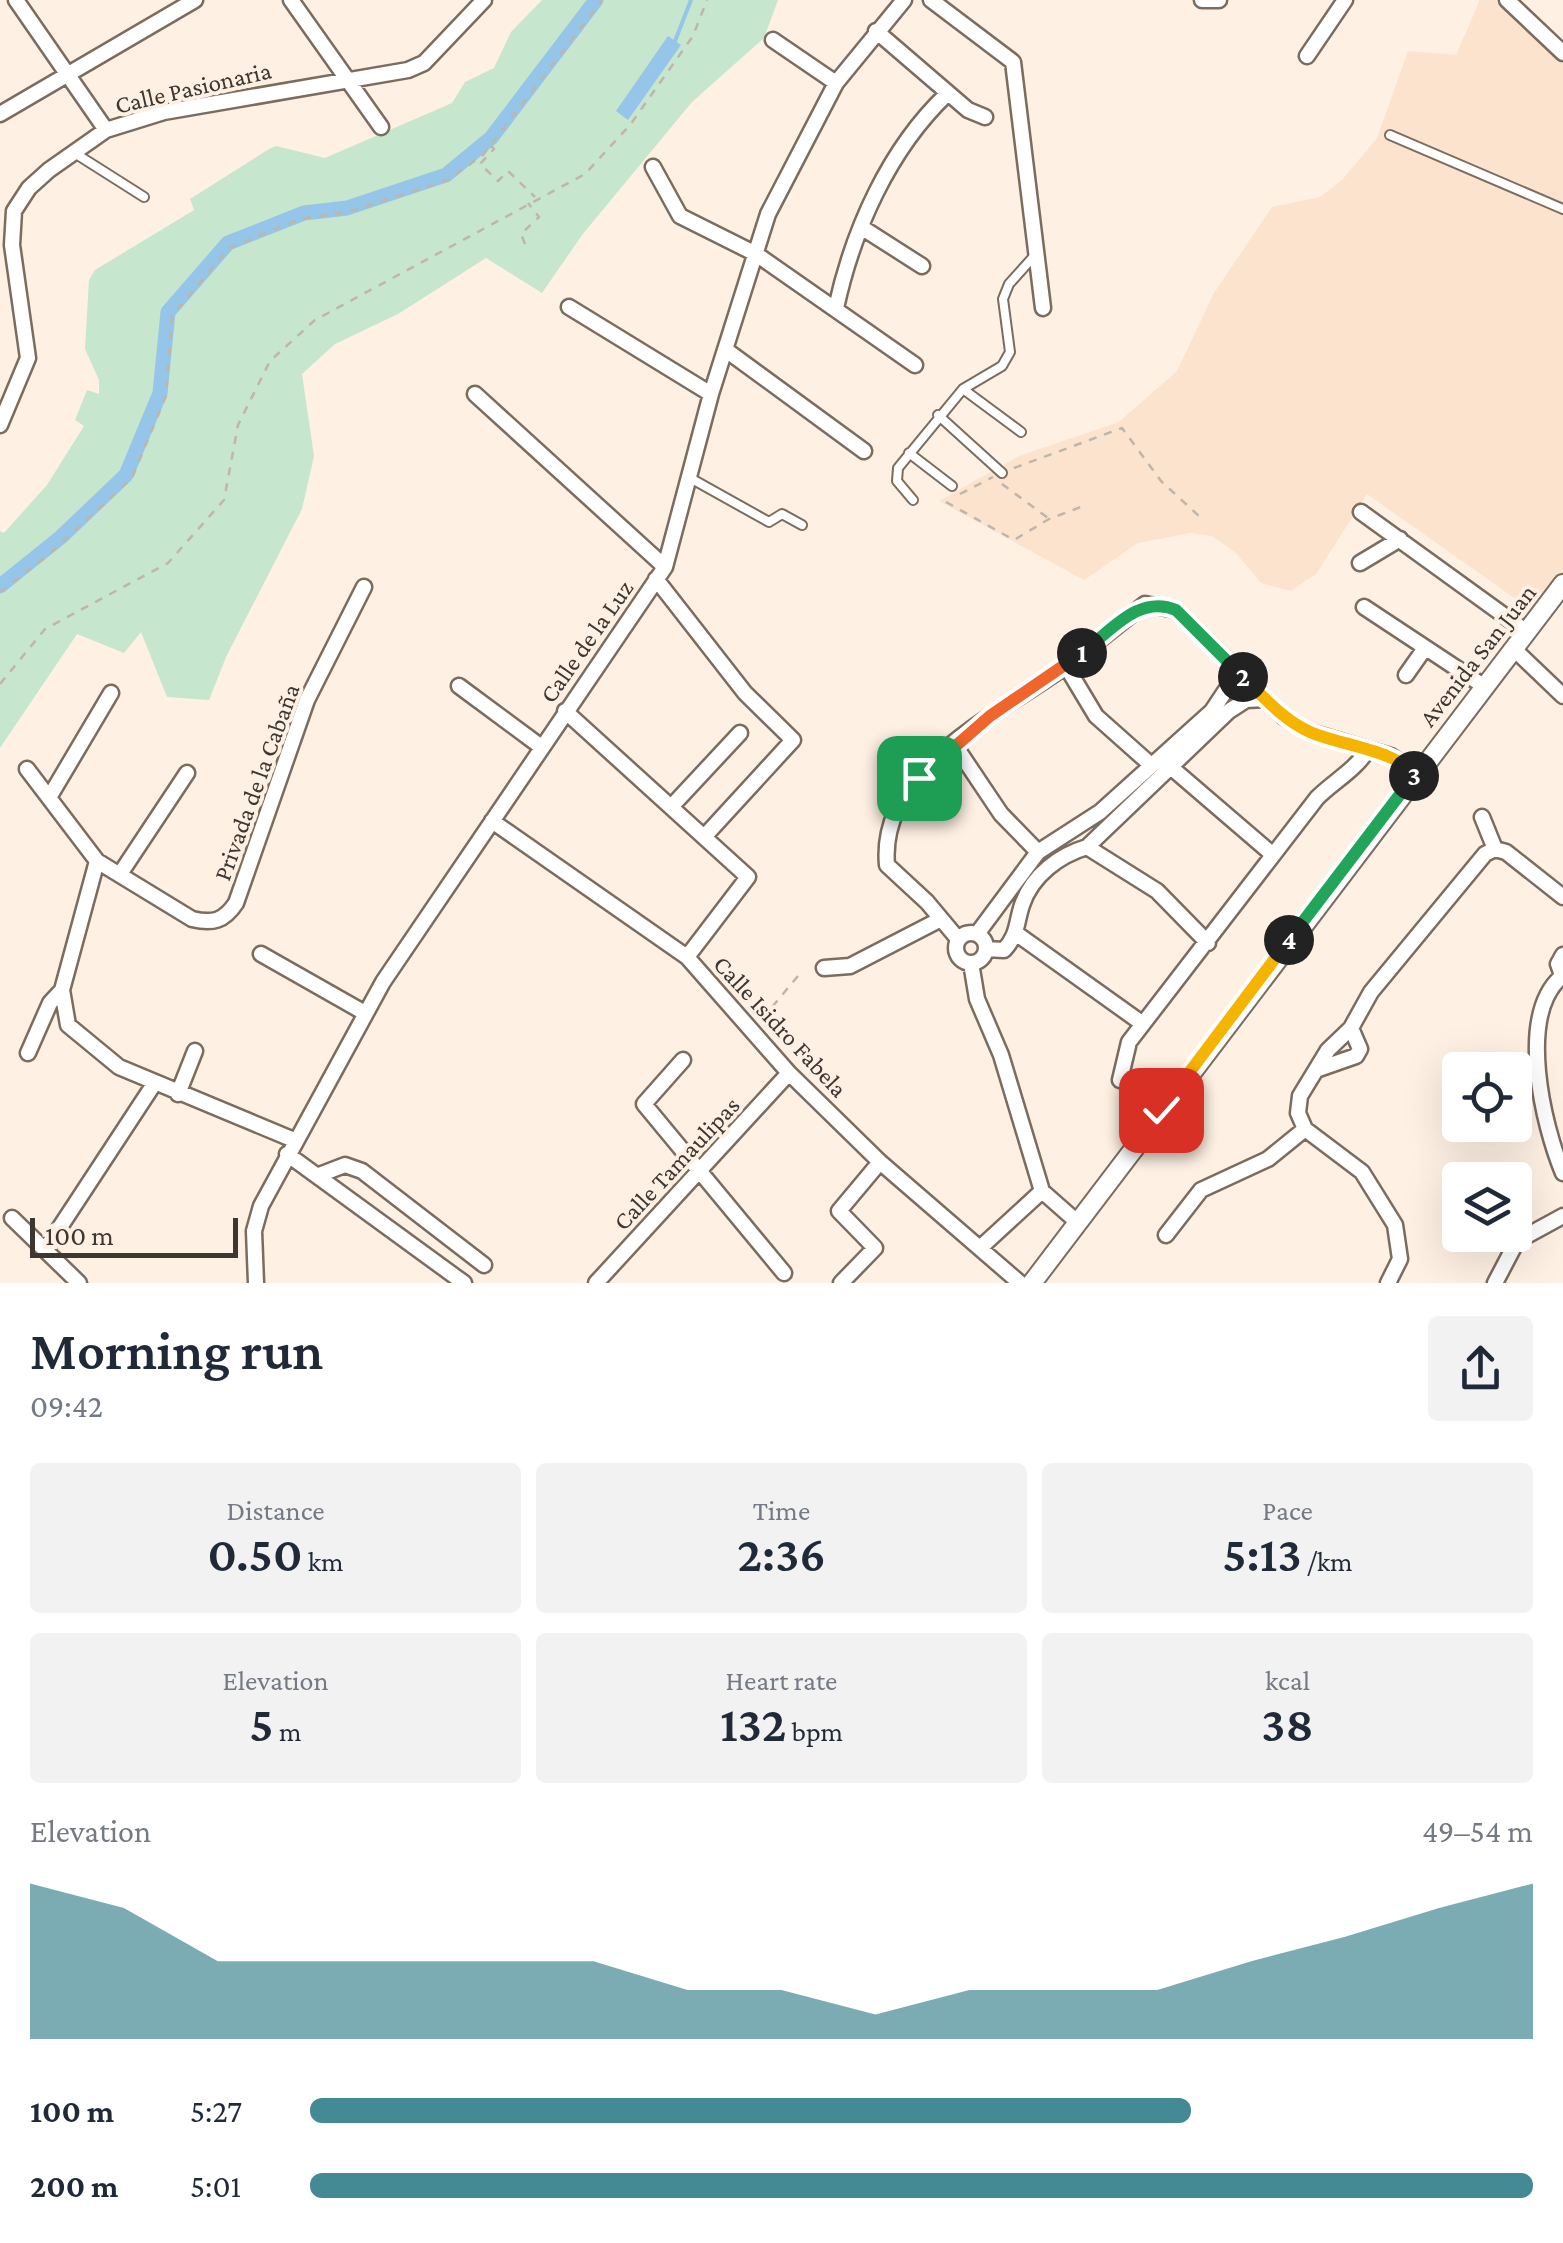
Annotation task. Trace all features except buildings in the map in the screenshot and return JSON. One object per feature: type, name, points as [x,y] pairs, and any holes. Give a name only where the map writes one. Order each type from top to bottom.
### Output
[{"type":"street","points":[[16,0],[106,130]]},
{"type":"street","points":[[0,114],[195,0]]},
{"type":"street","points":[[291,0],[381,127]]},
{"type":"street","name":"Calle Pasionaria","points":[[0,424],[28,358],[7,215],[29,188],[106,130],[164,112],[408,70],[424,63],[484,0]]},
{"type":"street","name":"Calle de la Luz","points":[[256,1283],[254,1230],[290,1147],[366,1013],[540,746],[661,573],[768,214],[836,83],[904,0]]},
{"type":"street","points":[[930,0],[1013,62],[1043,308]]},
{"type":"street","points":[[1306,56],[1345,0]]},
{"type":"street","points":[[1507,0],[1563,54]]},
{"type":"street","points":[[876,31],[947,94],[985,117]]},
{"type":"street","points":[[773,40],[836,83]]},
{"type":"street","points":[[836,308],[861,226],[908,136],[947,94]]},
{"type":"street","points":[[653,166],[680,216],[756,254],[915,365]]},
{"type":"street","points":[[861,226],[922,266]]},
{"type":"street","points":[[570,307],[712,394]]},
{"type":"street","points":[[726,350],[864,451]]},
{"type":"street","points":[[475,394],[661,573],[745,693],[793,740],[704,837]]},
{"type":"street","points":[[1361,512],[1527,632]]},
{"type":"street","points":[[1360,563],[1400,539]]},
{"type":"street","name":"Avenida San Juan","points":[[1032,1283],[1563,584]]},
{"type":"street","name":"Privada de la Cabaña","points":[[26,769],[97,860],[192,919],[209,923],[226,918],[236,903],[307,700],[364,587]]},
{"type":"street","points":[[972,963],[957,954],[958,939],[941,919],[887,866],[888,828],[899,803],[954,744],[1066,666],[1145,604],[1176,610],[1266,699],[1307,731],[1366,752],[1391,756],[1416,773]]},
{"type":"street","points":[[1364,607],[1486,686]]},
{"type":"street","points":[[1406,675],[1425,648]]},
{"type":"street","points":[[1514,649],[1563,696]]},
{"type":"street","points":[[977,934],[1038,852],[1100,812],[1212,711],[1230,684],[1229,663]]},
{"type":"street","points":[[1066,666],[1096,716],[1150,764]]},
{"type":"street","points":[[458,686],[540,746]]},
{"type":"street","points":[[50,796],[111,692]]},
{"type":"street","points":[[986,949],[1004,950],[1017,934],[1029,890],[1061,855],[1088,847],[1229,711],[1246,700],[1266,699]]},
{"type":"street","points":[[564,711],[748,877],[688,957]]},
{"type":"street","points":[[671,807],[740,733]]},
{"type":"street","points":[[1340,743],[1344,771]]},
{"type":"street","points":[[954,744],[1001,814],[1038,852]]},
{"type":"street","points":[[1120,1080],[1122,1060],[1143,1024],[1272,854],[1344,771],[1358,765],[1366,752]]},
{"type":"street","points":[[1172,769],[1272,854]]},
{"type":"street","points":[[120,874],[187,773]]},
{"type":"street","points":[[1482,817],[1495,849]]},
{"type":"street","name":"Calle Isidro Fabela","points":[[492,821],[688,957],[789,1073],[880,1162],[1020,1283]]},
{"type":"street","points":[[1088,847],[1157,892],[1208,943]]},
{"type":"street","points":[[1388,1283],[1400,1260],[1400,1246],[1380,1196],[1362,1172],[1305,1129],[1298,1114],[1300,1096],[1328,1050],[1352,1028],[1371,992],[1484,854],[1495,849],[1506,852],[1563,898]]},
{"type":"street","points":[[97,860],[62,990],[68,1025],[80,1039],[119,1067],[290,1147],[320,1175],[464,1283]]},
{"type":"street","points":[[824,968],[850,966],[941,919]]},
{"type":"street","points":[[958,939],[966,933],[977,934]]},
{"type":"street","points":[[977,934],[986,949]]},
{"type":"street","points":[[1017,934],[1143,1024]]},
{"type":"street","points":[[972,963],[982,958],[986,949]]},
{"type":"street","points":[[262,954],[366,1013]]},
{"type":"street","points":[[1563,955],[1558,964],[1562,978],[1546,994],[1541,1007],[1538,1063],[1552,1148],[1563,1173]]},
{"type":"street","points":[[972,963],[977,999],[1001,1055],[1042,1191],[1076,1222]]},
{"type":"street","points":[[28,1053],[50,1002],[62,990]]},
{"type":"street","points":[[1316,1070],[1356,1056],[1360,1050],[1352,1028]]},
{"type":"street","points":[[178,1094],[195,1051]]},
{"type":"street","points":[[683,1060],[644,1104],[784,1272]]},
{"type":"street","name":"Calle Tamaulipas","points":[[596,1283],[789,1073]]},
{"type":"street","points":[[46,1250],[154,1084]]},
{"type":"street","points":[[1166,1235],[1201,1190],[1268,1160],[1305,1129]]},
{"type":"street","points":[[841,1283],[875,1248],[839,1211],[880,1162]]},
{"type":"street","points":[[320,1175],[345,1165],[362,1172],[484,1265]]},
{"type":"street","points":[[980,1248],[1042,1191]]},
{"type":"street","points":[[1495,1283],[1517,1240],[1563,1216]]},
{"type":"street","points":[[12,1218],[79,1283]]},
{"type":"lane","points":[[1390,135],[1563,208]]},
{"type":"lane","points":[[72,152],[144,197]]},
{"type":"lane","points":[[913,500],[896,474],[938,415],[963,389],[992,376],[1010,352],[1003,299],[1010,284],[1038,252]]},
{"type":"lane","points":[[963,389],[1021,432]]},
{"type":"lane","points":[[938,415],[998,475]]},
{"type":"lane","points":[[909,454],[952,486]]},
{"type":"lane","points":[[692,479],[769,522],[782,514],[802,525]]},
{"type":"path","points":[[0,592],[132,478],[166,396],[172,316],[229,248],[300,219],[348,212],[448,180],[490,145],[602,0]]},
{"type":"path","points":[[0,684],[44,629],[168,563],[224,500],[238,425],[270,361],[316,320],[535,197],[585,174],[630,125],[693,36],[708,0]]},
{"type":"path","points":[[490,145],[494,149],[480,164],[498,181],[508,171],[535,197]]},
{"type":"path","points":[[524,244],[521,234],[539,217],[527,202]]},
{"type":"path","points":[[1086,505],[1049,519],[1014,540],[946,502],[998,475],[1122,428],[1161,481],[1200,517]]},
{"type":"path","points":[[998,475],[1049,519]]},
{"type":"path","points":[[752,1030],[803,970]]},
{"type":"shaded area","points":[[1480,0],[1495,0],[1563,61],[1563,574],[1534,612],[1367,494],[1316,574],[1291,591],[1261,583],[1236,553],[1212,536],[1190,533],[1138,543],[1084,580],[939,501],[1019,456],[1119,422],[1177,371],[1214,293],[1272,207],[1320,197],[1342,180],[1377,138],[1408,51],[1456,55]]},
{"type":"green space","points":[[542,0],[778,0],[764,38],[692,102],[582,235],[542,293],[486,258],[398,314],[335,344],[302,374],[314,456],[302,509],[226,657],[209,700],[167,697],[141,632],[124,653],[77,634],[0,748],[0,531],[4,533],[47,485],[84,426],[75,420],[87,390],[99,394],[99,380],[85,349],[89,280],[95,270],[194,210],[190,199],[269,149],[276,146],[325,158],[452,103],[465,82],[494,68],[511,32]]},
{"type":"water","points":[[668,36],[681,45],[628,120],[616,111]]},
{"type":"waterway","points":[[0,586],[61,537],[126,475],[160,393],[168,312],[228,243],[304,213],[347,208],[446,175],[491,138],[596,0]]},
{"type":"waterway","points":[[675,41],[691,0]]},
{"type":"route","points":[[919,778],[938,756],[1066,666],[1145,604],[1162,604],[1176,610],[1284,717],[1307,731],[1355,744],[1366,752],[1391,756],[1416,773],[1161,1110]]}]
